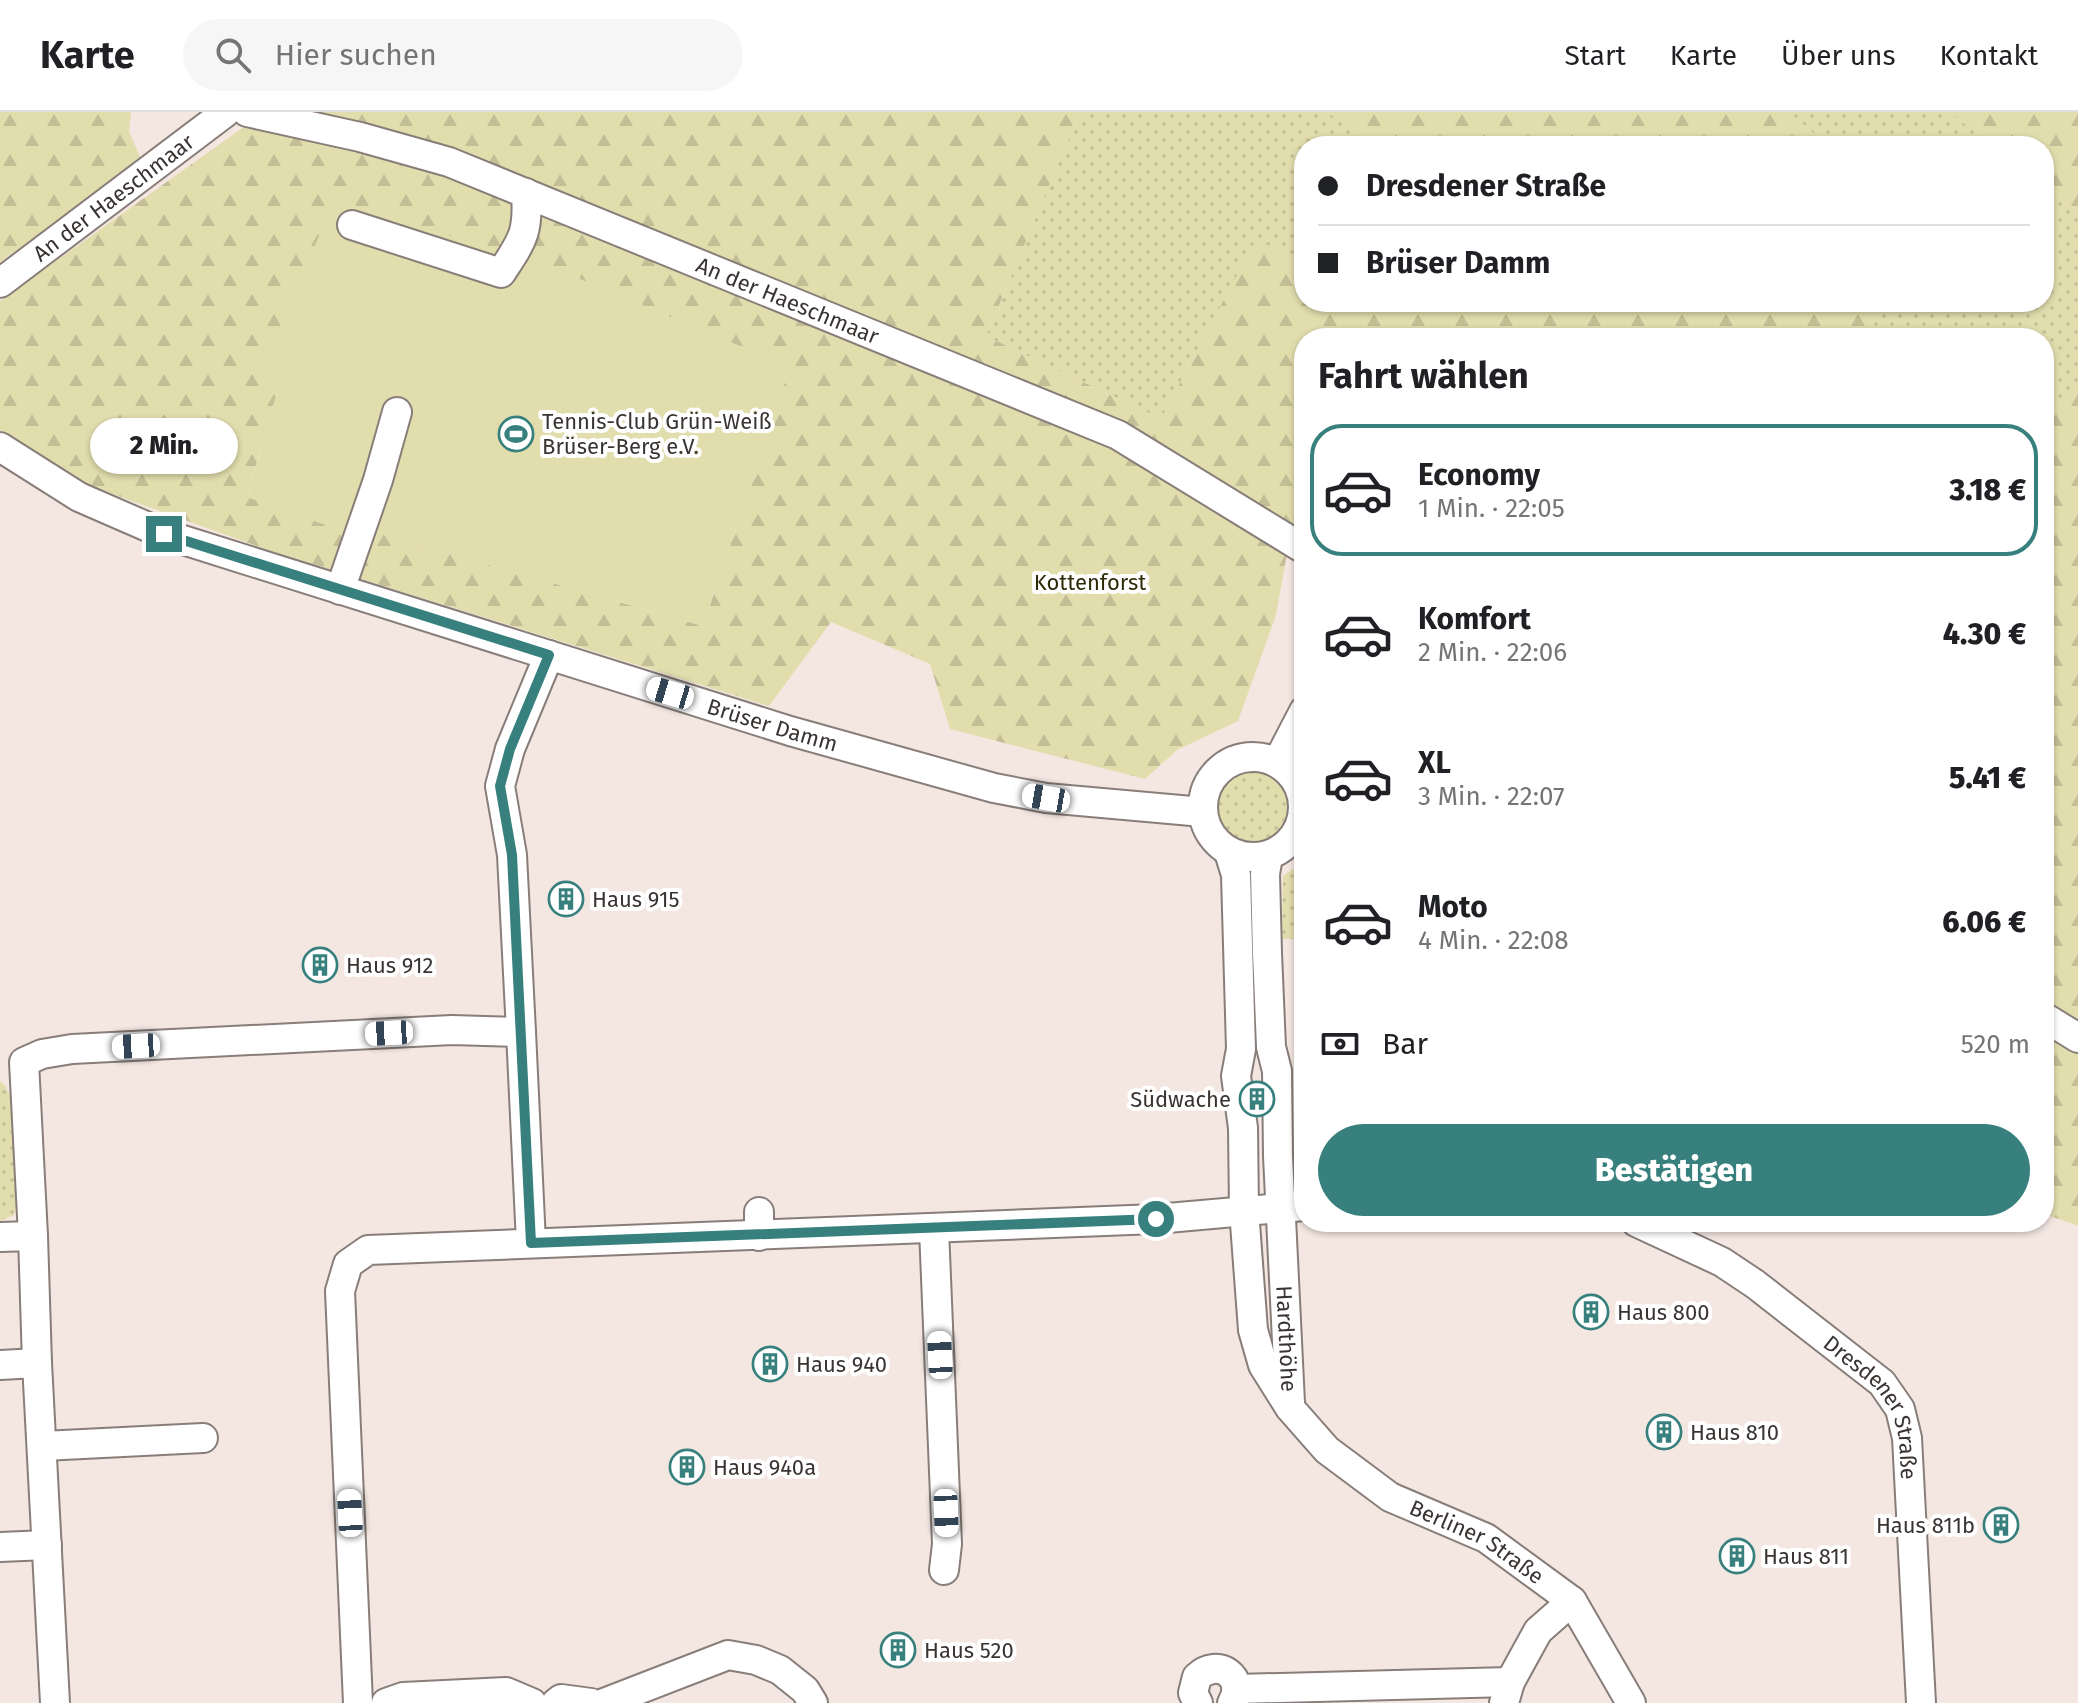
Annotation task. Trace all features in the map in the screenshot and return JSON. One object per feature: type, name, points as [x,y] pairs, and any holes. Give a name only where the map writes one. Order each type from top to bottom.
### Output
[{"type":"street","name":"An der Haeschmaar","points":[[0,283],[226,112]]},
{"type":"street","name":"An der Haeschmaar","points":[[247,112],[360,137],[449,162],[1118,435],[1294,543]]},
{"type":"street","points":[[352,225],[501,273],[523,239],[527,226],[526,193]]},
{"type":"street","points":[[340,590],[378,480],[397,412]]},
{"type":"street","name":"Brüser Damm","points":[[0,447],[79,497],[164,534],[790,731],[994,788],[1046,798],[1203,812]]},
{"type":"street","points":[[531,1243],[512,855],[500,786],[510,749],[549,655]]},
{"type":"street","points":[[1277,763],[1294,730]]},
{"type":"street","points":[[1294,779],[1277,763],[1260,757],[1242,758],[1225,765],[1212,778],[1204,794],[1203,812],[1207,828],[1216,842],[1229,852],[1248,857],[1268,856],[1294,836]]},
{"type":"street","name":"Hardthöhe","points":[[1229,852],[1236,875],[1241,1049],[1236,1076],[1243,1128],[1244,1210],[1253,1330],[1263,1365],[1290,1408]]},
{"type":"street","name":"Hardthöhe","points":[[1268,856],[1265,874],[1271,1047],[1277,1071],[1292,1207],[1290,1408]]},
{"type":"street","points":[[1237,923],[1266,922]]},
{"type":"street","points":[[2054,1023],[2078,1038]]},
{"type":"street","points":[[55,1703],[24,1062],[42,1054],[72,1049],[436,1031],[521,1032]]},
{"type":"street","points":[[1241,1049],[1271,1047]]},
{"type":"street","points":[[358,1703],[340,1291],[348,1264],[368,1250],[531,1243],[759,1224],[934,1229],[1156,1219],[1292,1207]]},
{"type":"street","points":[[934,1229],[947,1544],[944,1570]]},
{"type":"street","name":"Dresdener Straße","points":[[1658,1232],[1722,1262],[1755,1284],[1882,1383],[1900,1409],[1907,1438],[1921,1703]]},
{"type":"street","points":[[0,1237],[33,1236]]},
{"type":"street","points":[[0,1365],[37,1363]]},
{"type":"street","name":"Berliner Straße","points":[[1290,1408],[1327,1450],[1390,1497],[1486,1538],[1572,1601],[1631,1703]]},
{"type":"street","points":[[43,1446],[203,1438]]},
{"type":"street","points":[[0,1547],[47,1545]]},
{"type":"street","points":[[1198,1703],[1193,1693],[1194,1684],[1202,1671],[1210,1668],[1226,1670],[1232,1675],[1235,1696],[1507,1692],[1538,1631],[1572,1601]]},
{"type":"street","points":[[604,1703],[728,1655],[756,1660],[780,1670],[805,1690],[813,1703]]},
{"type":"street","points":[[386,1703],[403,1697],[506,1692],[532,1703]]},
{"type":"street","points":[[556,1703],[561,1699],[591,1703]]},
{"type":"green space","points":[[0,112],[131,112],[129,132],[142,161],[0,262]]},
{"type":"green space","name":"Kottenforst","points":[[249,112],[1080,112],[986,336],[1161,419],[1256,239],[1294,258],[1294,312],[1884,312],[1869,326],[1872,328],[1294,328],[1294,539],[1290,537],[1276,615],[1238,721],[1177,750],[1145,779],[950,729],[930,664],[831,622],[769,706],[355,577],[370,531],[703,626],[790,367],[558,270],[263,364],[283,372],[247,496],[348,533],[336,571],[262,548],[85,484],[0,430],[0,301],[245,126]]},
{"type":"green space","points":[[1080,112],[1325,112],[1360,130],[1358,136],[1294,136],[1294,258],[1256,240],[1161,419],[986,336]]},
{"type":"green space","points":[[1325,112],[1789,112],[1817,136],[1358,136],[1360,130]]},
{"type":"green space","points":[[1789,112],[1950,112],[1980,136],[1817,136]]},
{"type":"green space","points":[[1950,112],[2078,112],[2078,213],[2054,194],[2054,136],[1980,136]]},
{"type":"green space","points":[[2054,194],[2078,213],[2078,386],[2054,403],[2054,328],[1869,326],[1884,312],[2054,312]]},
{"type":"green space","name":"Tennis-Club Grün-Weiß Brüser-Berg e.V.","points":[[335,199],[558,270],[790,367],[703,626],[370,531],[348,533],[247,497],[283,372],[263,365]]},
{"type":"green space","points":[[2078,386],[2078,1225],[2054,1217],[2054,403]]},
{"type":"green space","points":[[1255,770],[1276,776],[1286,786],[1292,807],[1286,828],[1276,838],[1255,844],[1234,838],[1224,828],[1218,807],[1224,786],[1234,776]]},
{"type":"green space","points":[[1294,868],[1294,939],[1282,939],[1283,876]]},
{"type":"green space","points":[[0,1081],[12,1100],[18,1199],[14,1215],[0,1221]]},
{"type":"place","name":"Tennis-Club Grün-Weiß Brüser-Berg e.V.","points":[[516,434]]},
{"type":"place","name":"Haus 915","points":[[566,899]]},
{"type":"place","name":"Haus 912","points":[[320,965]]},
{"type":"place","name":"Südwache","points":[[1257,1099]]},
{"type":"place","name":"Haus 800","points":[[1591,1312]]},
{"type":"place","name":"Haus 940","points":[[770,1364]]},
{"type":"place","name":"Haus 810","points":[[1664,1432]]},
{"type":"place","name":"Haus 940a","points":[[687,1467]]},
{"type":"place","name":"Haus 811b","points":[[2001,1525]]},
{"type":"place","name":"Haus 811","points":[[1737,1556]]},
{"type":"place","name":"Haus 520","points":[[898,1650]]},
{"type":"route","points":[[164,534],[549,655],[510,749],[500,786],[512,855],[531,1243],[1156,1219]]}]
